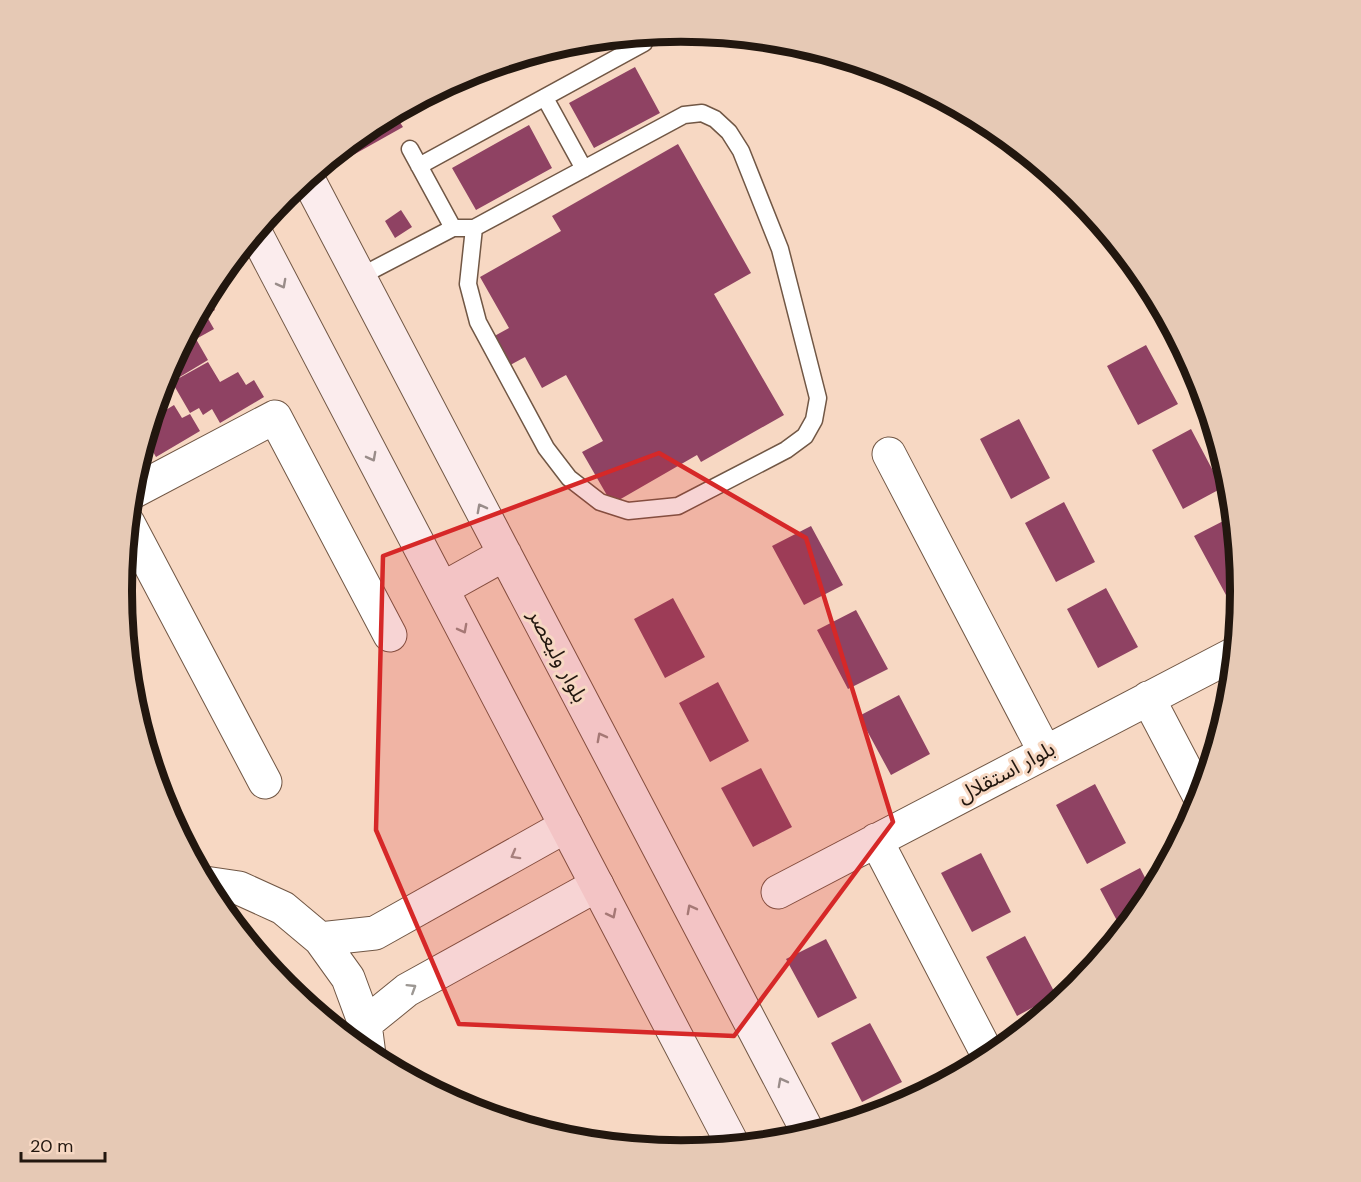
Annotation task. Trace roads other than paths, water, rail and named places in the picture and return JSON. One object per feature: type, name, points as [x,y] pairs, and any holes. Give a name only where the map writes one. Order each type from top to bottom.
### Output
[{"type":"street","name":"بلوار ولیعصر","points":[[311,185],[804,1125]]},
{"type":"street","points":[[259,240],[729,1138]]},
{"type":"street","points":[[141,488],[275,417],[390,634]]},
{"type":"street","points":[[889,454],[1045,752]]},
{"type":"street","points":[[135,536],[265,782]]},
{"type":"street","points":[[442,589],[505,554]]},
{"type":"street","name":"بلوار استقلال","points":[[778,892],[1225,658]]},
{"type":"street","points":[[1148,698],[1194,785]]},
{"type":"street","points":[[320,939],[375,933],[566,826]]},
{"type":"street","points":[[876,840],[984,1048]]},
{"type":"street","points":[[217,885],[239,888],[283,908],[320,939],[348,978],[367,1039]]},
{"type":"street","points":[[367,1039],[407,990],[597,885]]},
{"type":"lane","points":[[419,166],[644,43]]},
{"type":"lane","points":[[545,98],[584,169]]},
{"type":"lane","points":[[359,277],[453,228],[474,228],[684,115],[702,113],[715,119],[729,132],[741,151],[780,249],[818,398],[814,420],[805,436],[786,450],[678,506],[628,511],[600,502],[569,478],[546,447],[478,322],[468,284],[474,228]]},
{"type":"lane","points":[[410,148],[453,228]]}]
